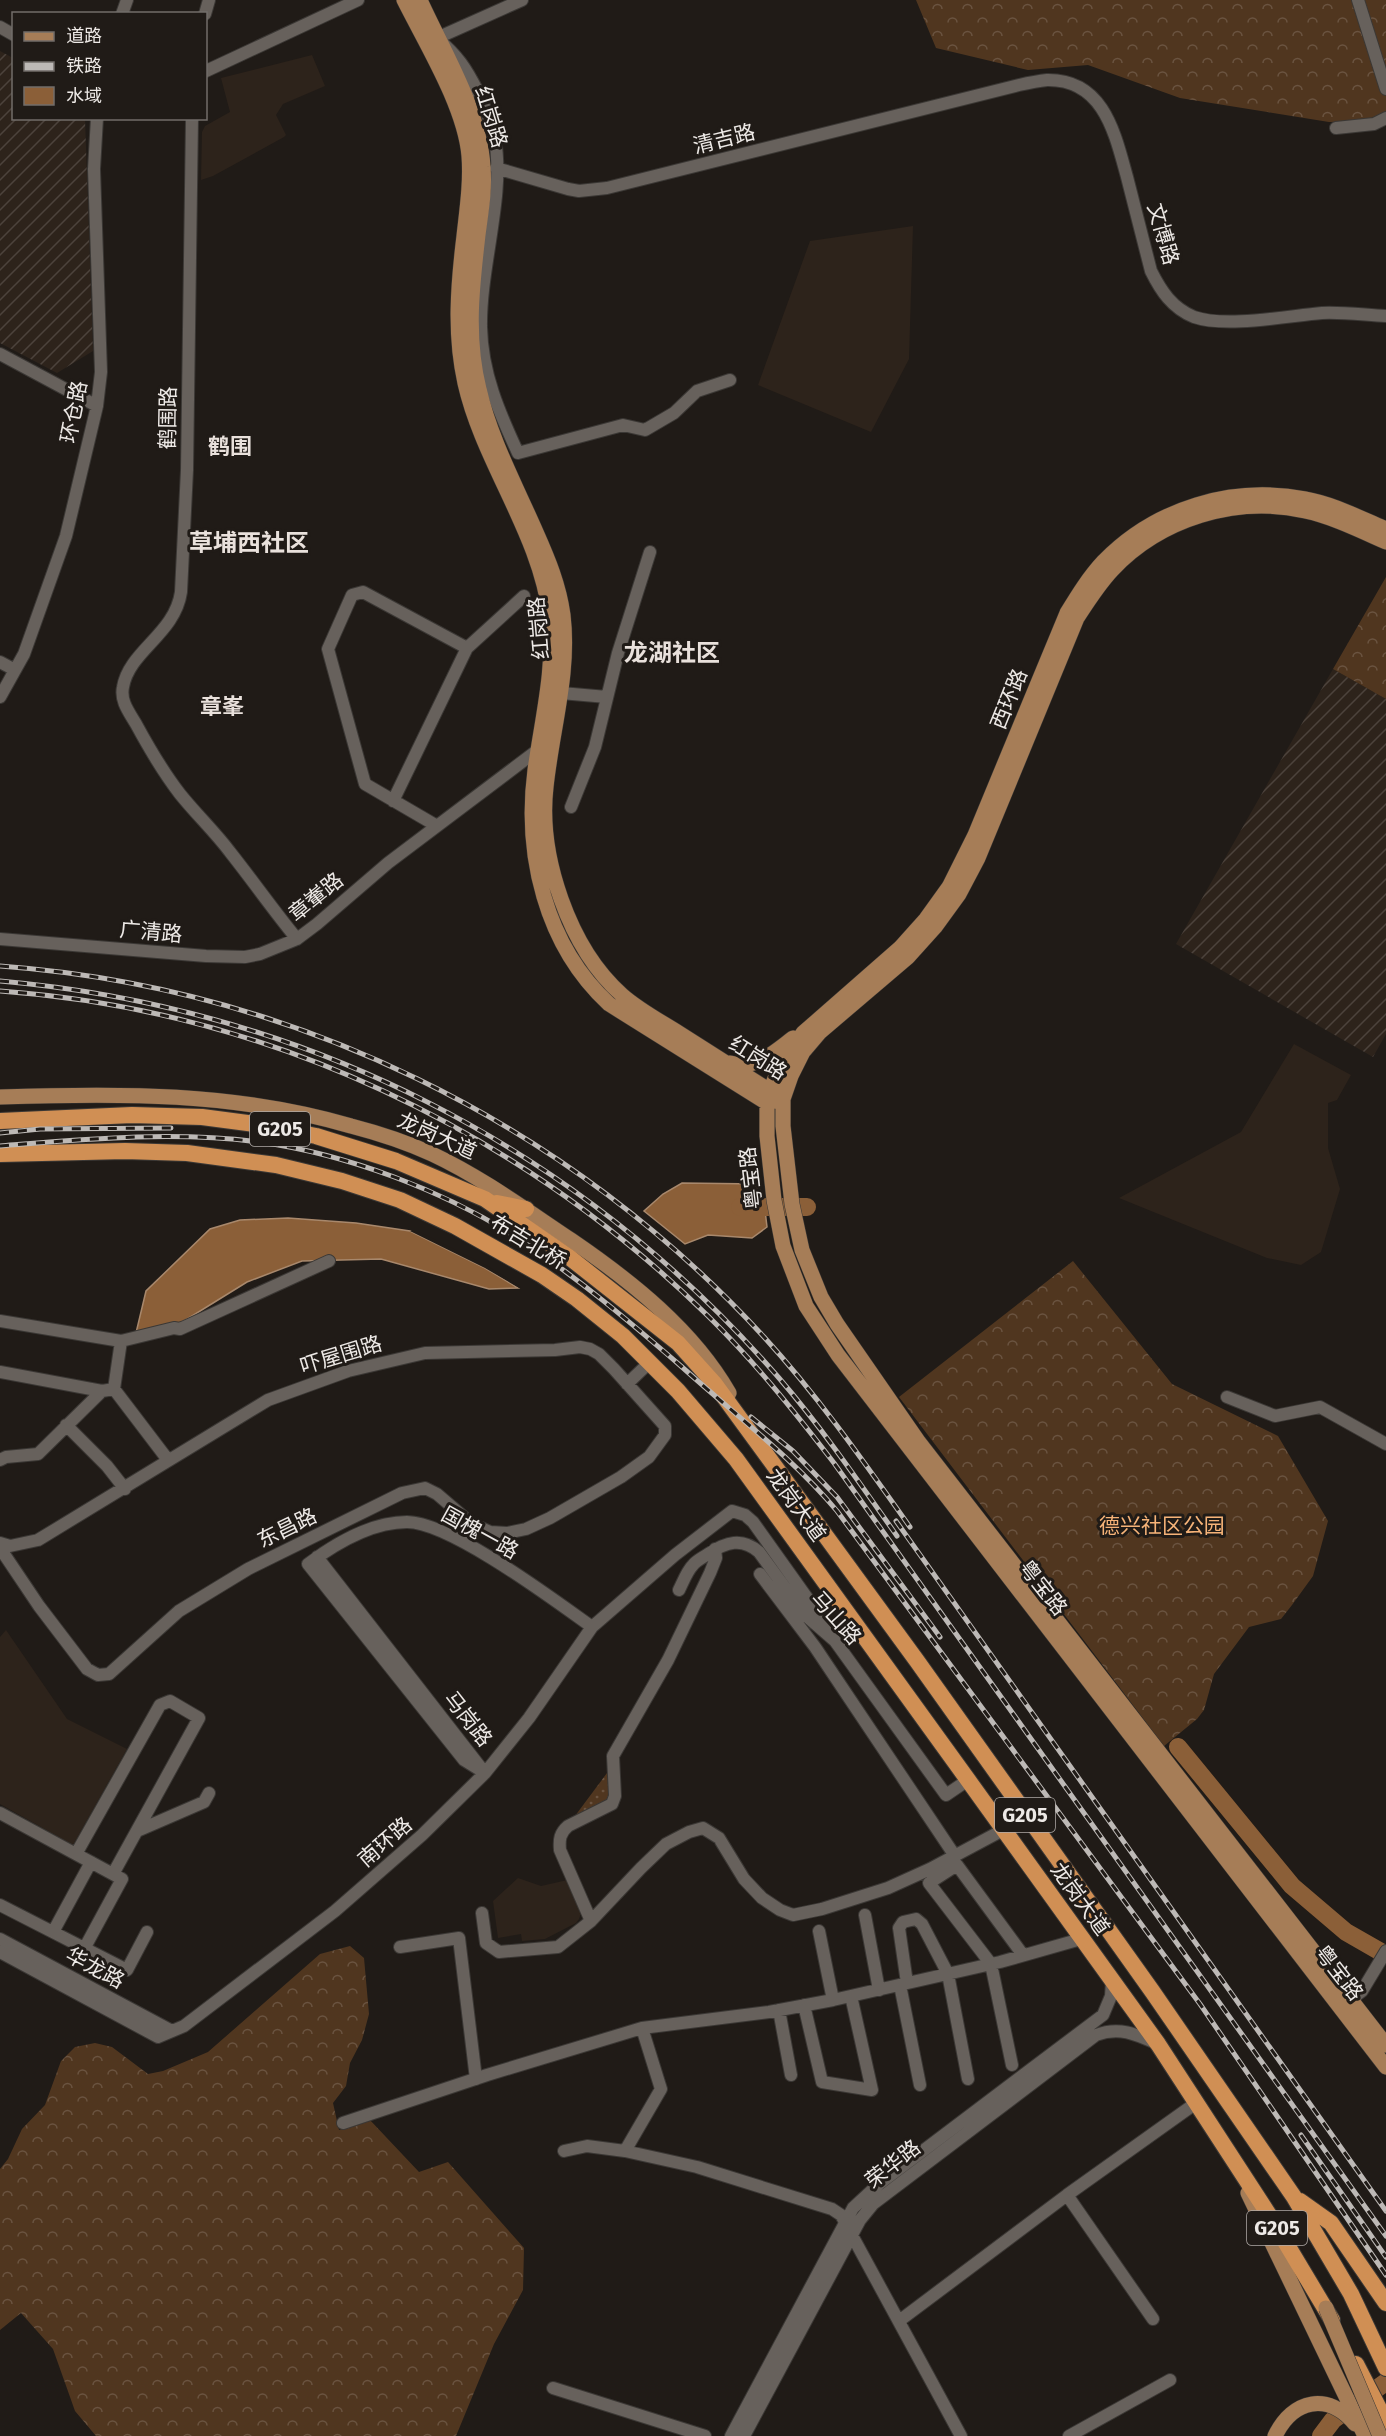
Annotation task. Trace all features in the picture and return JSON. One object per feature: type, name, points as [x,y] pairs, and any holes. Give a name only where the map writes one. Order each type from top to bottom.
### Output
[{"type":"highway","name":"龙岗大道","points":[[0,1121],[162,1116],[262,1125],[316,1136],[435,1176],[485,1200],[537,1235]]},
{"type":"highway","name":"布吉北桥","points":[[1,1154],[156,1152],[244,1159],[302,1170],[400,1200],[455,1226],[542,1275],[577,1299]]},
{"type":"highway","points":[[485,1200],[526,1209]]},
{"type":"highway","name":"布吉北桥","points":[[537,1235],[618,1295]]},
{"type":"highway","name":"龙岗大道","points":[[618,1295],[678,1343],[714,1383],[1152,1991],[1294,2197],[1351,2294],[1385,2365]]},
{"type":"highway","name":"龙岗大道","points":[[577,1299],[623,1336],[650,1362],[736,1460],[968,1780],[1158,2044],[1271,2218],[1326,2308],[1386,2422]]},
{"type":"highway","points":[[1294,2197],[1331,2223],[1386,2302]]},
{"type":"main road","name":"红岗路","points":[[404,0],[455,105],[468,143],[469,179],[458,301],[459,351],[472,410],[535,559],[546,591],[551,656],[532,813],[535,856],[552,919],[576,965],[596,992],[622,1014],[769,1097],[783,1099]]},
{"type":"main road","name":"红岗路","points":[[420,0],[472,113],[483,156],[483,191],[471,300],[471,333],[476,377],[490,424],[550,564],[560,596],[564,644],[561,693],[546,786],[545,825],[550,867],[570,920],[593,960],[616,990],[642,1010],[722,1061],[769,1097]]},
{"type":"main road","name":"西环路","points":[[769,1097],[787,1054],[812,1023],[900,948],[949,888],[975,835],[1067,613],[1083,586],[1104,561],[1127,540],[1182,509],[1212,500],[1244,495],[1275,495],[1306,499],[1337,508],[1386,529]]},
{"type":"main road","name":"西环路","points":[[783,1099],[796,1064],[811,1041],[908,957],[935,927],[959,894],[978,858],[1077,618],[1093,593],[1134,549],[1186,520],[1215,511],[1245,506],[1274,506],[1304,510],[1333,519],[1386,542]]},
{"type":"main road","points":[[722,1061],[740,1066],[755,1064],[812,1023]]},
{"type":"main road","name":"龙岗大道","points":[[0,1097],[92,1094],[159,1095],[244,1102],[305,1113],[369,1131],[431,1153],[526,1209],[592,1254],[655,1305],[681,1330],[717,1372],[753,1435]]},
{"type":"main road","name":"粤宝路","points":[[769,1097],[767,1136],[779,1226],[783,1246],[806,1306],[838,1355],[1346,2004],[1386,2045]]},
{"type":"main road","name":"粤宝路","points":[[783,1099],[783,1126],[789,1176],[802,1250],[821,1297],[837,1324],[912,1431],[1277,1907],[1346,2004],[1386,2067]]},
{"type":"main road","points":[[1226,2149],[1365,2436]]},
{"type":"main road","points":[[1326,2308],[1380,2436]]},
{"type":"main road","points":[[1275,2436],[1287,2418],[1300,2408],[1316,2403],[1336,2408],[1353,2421],[1365,2436]]},
{"type":"street","points":[[207,71],[358,0]]},
{"type":"street","points":[[522,0],[437,38],[458,56],[483,102],[494,136],[496,168],[483,286],[482,342],[491,390],[518,453],[623,425],[645,430],[675,413],[697,390],[730,380]]},
{"type":"street","points":[[1358,0],[1386,89]]},
{"type":"street","name":"文博路","points":[[962,99],[1045,80],[1071,85],[1089,95],[1104,111],[1115,133],[1151,271],[1162,293],[1175,306],[1194,316],[1214,321],[1325,313],[1386,316]]},
{"type":"street","name":"清吉路","points":[[496,168],[568,189],[607,188],[962,99]]},
{"type":"street","points":[[1336,128],[1374,124],[1386,118]]},
{"type":"street","name":"环仓路","points":[[0,697],[24,654],[66,536],[97,406],[101,372],[94,169],[97,120]]},
{"type":"street","name":"鹤围路","points":[[122,699],[127,675],[171,621],[180,604],[182,591],[187,470],[192,120]]},
{"type":"street","points":[[0,354],[97,406]]},
{"type":"street","points":[[571,807],[594,747],[618,653],[650,552]]},
{"type":"street","points":[[437,826],[365,784],[328,649],[352,595],[363,592],[467,648]]},
{"type":"street","points":[[393,801],[467,648],[524,596]]},
{"type":"street","points":[[0,662],[15,670]]},
{"type":"street","points":[[561,693],[607,697]]},
{"type":"street","name":"章輋路","points":[[122,699],[150,750],[178,792],[229,851],[262,897],[297,939],[388,863],[539,749]]},
{"type":"street","name":"广清路","points":[[0,939],[228,957],[260,954],[297,939]]},
{"type":"street","points":[[0,1321],[121,1341],[174,1328],[180,1329],[329,1261]]},
{"type":"street","points":[[0,1460],[6,1457],[38,1454],[66,1425],[108,1390],[121,1341]]},
{"type":"street","name":"吓屋围路","points":[[0,1543],[10,1546],[38,1540],[268,1400],[348,1371],[425,1353],[580,1347],[590,1349],[599,1354],[665,1426],[665,1435],[649,1457]]},
{"type":"street","points":[[627,1384],[650,1362]]},
{"type":"street","points":[[0,1372],[108,1390],[168,1460]]},
{"type":"street","points":[[1227,1397],[1275,1416],[1320,1407],[1386,1444]]},
{"type":"street","points":[[66,1425],[107,1466],[125,1489]]},
{"type":"street","name":"东昌路","points":[[0,1548],[39,1606],[87,1669],[98,1675],[109,1674],[179,1611],[248,1569],[402,1493],[425,1488],[437,1494],[472,1524],[490,1532],[507,1533],[526,1529],[550,1518],[649,1457]]},
{"type":"street","name":"南环路","points":[[158,2037],[184,2026],[335,1911],[423,1835],[485,1773],[529,1718],[592,1627],[675,1555],[732,1511],[745,1515],[753,1522],[820,1616],[835,1641]]},
{"type":"street","name":"国槐一路","points":[[313,1561],[360,1533],[386,1525],[409,1522],[434,1528],[473,1548],[592,1627]]},
{"type":"street","name":"马山路","points":[[679,1590],[693,1565],[715,1550],[730,1543],[741,1542],[751,1545],[759,1552],[805,1615],[835,1641],[946,1795],[968,1780]]},
{"type":"street","points":[[591,1921],[560,1850],[559,1839],[562,1831],[568,1826],[612,1804],[615,1796],[613,1756],[668,1659],[710,1573],[716,1558],[715,1550]]},
{"type":"street","name":"马岗路","points":[[313,1561],[485,1773]]},
{"type":"street","points":[[760,1574],[815,1647],[954,1856]]},
{"type":"street","points":[[76,1854],[160,1705],[170,1701],[199,1718],[113,1874]]},
{"type":"street","points":[[137,1831],[204,1802],[210,1793]]},
{"type":"street","points":[[0,1813],[122,1879],[84,1949]]},
{"type":"street","points":[[482,1913],[486,1943],[499,1952],[558,1947],[591,1921],[666,1844],[689,1832],[703,1828],[719,1838],[744,1879],[762,1898],[780,1910],[793,1915],[822,1909],[888,1887],[1003,1830]]},
{"type":"street","points":[[53,1932],[92,1862]]},
{"type":"street","points":[[1012,2065],[991,1964],[929,1883],[957,1865],[1023,1955]]},
{"type":"street","points":[[0,1905],[127,1970],[147,1932]]},
{"type":"street","points":[[865,1915],[879,1990]]},
{"type":"street","points":[[920,2085],[903,1984],[899,1928],[903,1922],[916,1919],[922,1924],[948,1974],[968,2079]]},
{"type":"street","points":[[819,1931],[833,2000]]},
{"type":"street","points":[[400,1947],[459,1938],[476,2079]]},
{"type":"street","name":"华龙路","points":[[0,1939],[172,2031]]},
{"type":"street","points":[[343,2123],[642,2028],[779,2010],[833,2000],[991,1964],[1081,1939]]},
{"type":"street","points":[[1346,2004],[1362,1991],[1386,1951]]},
{"type":"street","name":"华龙路","points":[[0,1952],[158,2037]]},
{"type":"street","name":"荣华路","points":[[731,2436],[845,2223],[863,2196],[1103,2015],[1112,1996],[1112,1981]]},
{"type":"street","points":[[804,2005],[822,2082],[872,2090],[851,1996]]},
{"type":"street","points":[[779,2010],[791,2075]]},
{"type":"street","points":[[625,2151],[661,2089],[642,2028]]},
{"type":"street","name":"荣华路","points":[[744,2436],[851,2236],[873,2204],[1096,2035],[1122,2029],[1158,2044]]},
{"type":"street","points":[[899,2321],[1067,2195],[1196,2103]]},
{"type":"street","points":[[564,2151],[587,2146],[625,2151],[697,2167],[832,2209],[841,2215],[961,2436]]},
{"type":"street","points":[[1067,2195],[1153,2319]]},
{"type":"street","points":[[1069,2436],[1170,2380]]},
{"type":"street","points":[[553,2388],[705,2436]]},
{"type":"shaded area","points":[[0,51],[12,57],[12,120],[85,120],[93,351],[57,373],[0,343]]},
{"type":"shaded area","points":[[312,55],[325,86],[283,104],[276,115],[286,135],[213,176],[201,180],[202,132],[205,126],[230,112],[221,78]]},
{"type":"shaded area","points":[[913,226],[909,359],[871,432],[758,385],[810,241]]},
{"type":"shaded area","points":[[1333,669],[1386,699],[1386,1034],[1373,1057],[1176,944]]},
{"type":"shaded area","points":[[1294,1044],[1351,1075],[1337,1100],[1328,1103],[1328,1148],[1340,1189],[1321,1252],[1301,1265],[1267,1258],[1119,1198],[1241,1132]]},
{"type":"shaded area","points":[[6,1630],[67,1719],[127,1749],[73,1845],[0,1804],[0,1637]]},
{"type":"shaded area","points":[[518,1878],[541,1886],[572,1879],[581,1913],[579,1919],[576,1923],[545,1939],[522,1941],[521,1934],[498,1938],[493,1901]]},
{"type":"green space","points":[[916,0],[1386,0],[1386,121],[1329,122],[1180,98],[1088,65],[1028,70],[936,48]]},
{"type":"green space","points":[[1386,577],[1386,699],[1333,669]]},
{"type":"green space","name":"德兴社区公园","points":[[1073,1261],[1172,1384],[1278,1436],[1328,1521],[1313,1576],[1292,1605],[1281,1619],[1249,1627],[1214,1674],[1204,1710],[1197,1719],[1164,1746],[899,1397]]},
{"type":"green space","points":[[607,1773],[617,1795],[572,1820]]},
{"type":"green space","points":[[350,1946],[364,1958],[369,2014],[362,2040],[350,2063],[346,2086],[333,2103],[339,2130],[369,2119],[419,2172],[448,2162],[524,2248],[523,2290],[494,2344],[456,2436],[96,2436],[75,2411],[53,2349],[21,2313],[0,2330],[0,2169],[8,2159],[22,2129],[45,2105],[61,2061],[75,2047],[95,2043],[112,2047],[148,2074],[163,2071],[208,2052],[320,1954]]},
{"type":"water","points":[[682,1183],[758,1184],[764,1202],[767,1227],[752,1238],[708,1235],[685,1244],[644,1211],[663,1194]]},
{"type":"water","points":[[288,1218],[356,1223],[410,1231],[485,1268],[518,1288],[489,1289],[381,1259],[302,1261],[247,1282],[184,1321],[156,1332],[136,1333],[146,1291],[210,1229],[240,1220]]},
{"type":"pier","points":[[410,1231],[418,1231],[486,1265],[520,1286],[521,1289],[485,1268]]},
{"type":"waterway","points":[[740,1207],[807,1207]]},
{"type":"waterway","points":[[1178,1747],[1292,1886],[1346,1932],[1386,1955]]},
{"type":"waterway","points":[[1321,2436],[1333,2420],[1386,2382]]},
{"type":"railway","points":[[0,966],[108,979],[214,1003],[318,1036],[417,1079],[512,1131],[602,1191],[687,1260],[784,1359],[822,1406],[910,1527]]},
{"type":"railway","points":[[0,981],[113,996],[222,1022],[328,1057],[428,1103],[525,1158],[615,1222],[700,1295],[795,1397],[897,1536]]},
{"type":"railway","points":[[0,991],[99,1003],[196,1024],[291,1053],[382,1090],[471,1136],[555,1189],[634,1249],[708,1316],[758,1369],[834,1463],[1386,2236]]},
{"type":"railway","points":[[0,1133],[40,1129],[171,1128]]},
{"type":"railway","points":[[0,1146],[130,1137],[194,1137],[259,1142],[326,1155],[394,1177],[460,1205],[519,1239],[562,1269],[623,1317],[782,1454],[837,1511],[1200,2004],[1386,2275]]},
{"type":"railway","points":[[751,1417],[793,1451],[837,1497],[940,1637]]},
{"type":"railway","points":[[896,1521],[1386,2211]]},
{"type":"railway","points":[[1301,2135],[1386,2257]]},
{"type":"district","name":"鹤围","points":[[230,446]]},
{"type":"district","name":"草埔西社区","points":[[249,543]]},
{"type":"district","name":"龙湖社区","points":[[672,653]]},
{"type":"district","name":"章峯","points":[[222,706]]}]
